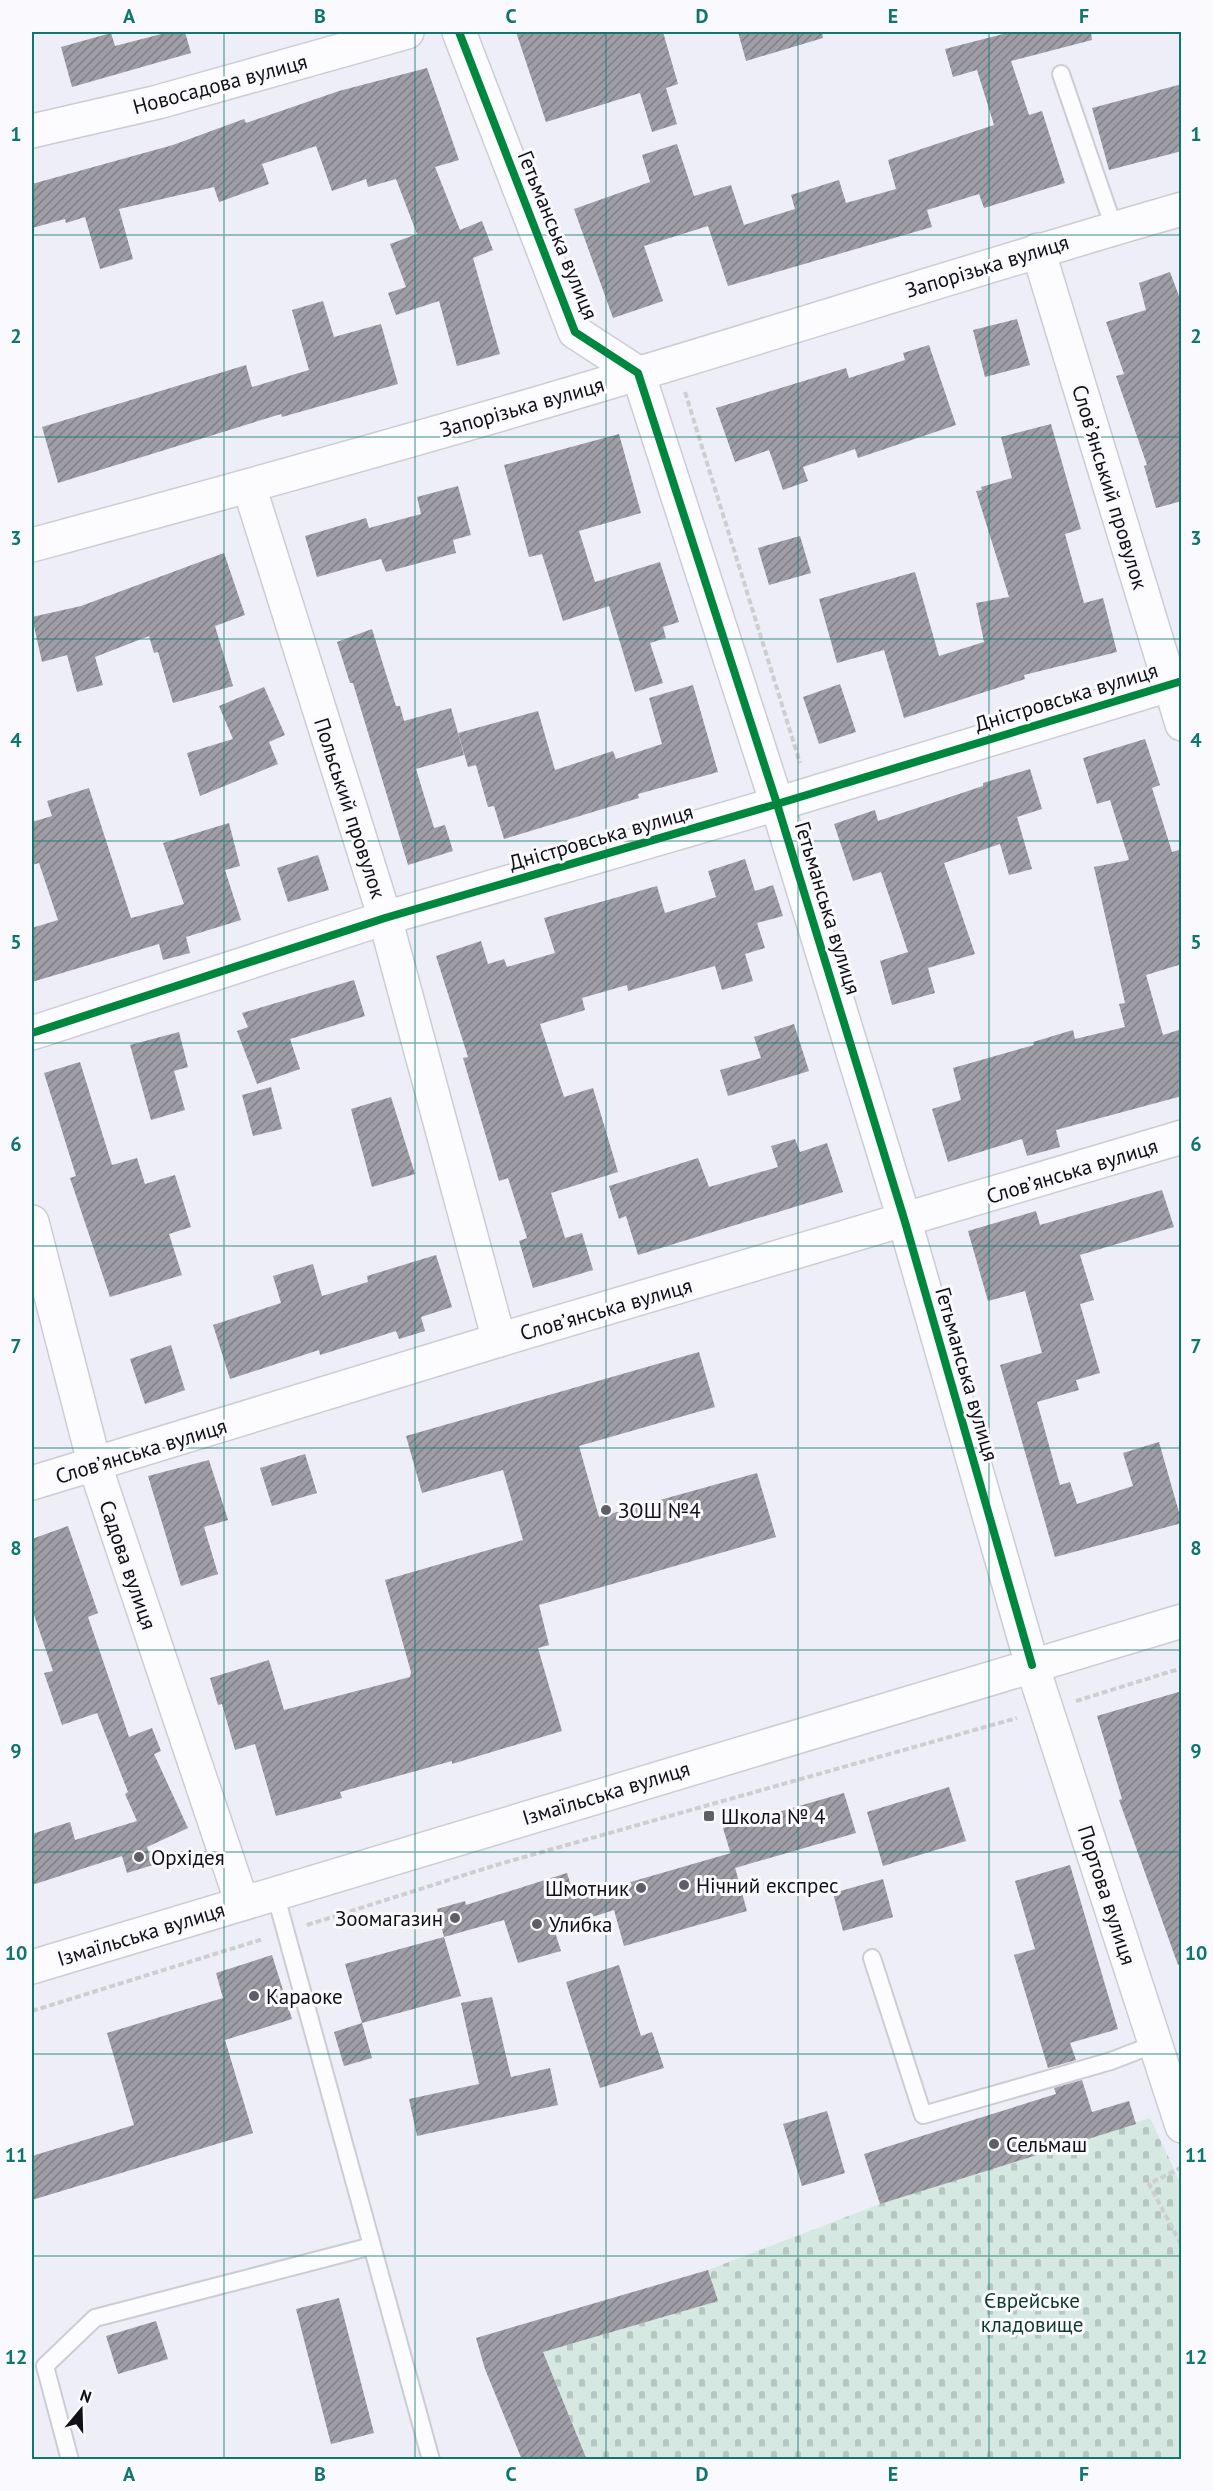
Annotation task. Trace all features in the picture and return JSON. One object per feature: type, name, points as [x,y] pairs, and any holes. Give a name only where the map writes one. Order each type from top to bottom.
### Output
[{"type":"street","name":"Новосадова вулиця","points":[[32,131],[158,102],[407,32]]},
{"type":"street","name":"Гетьманська вулиця","points":[[459,32],[575,332],[638,373],[777,804],[905,1222],[1032,1665]]},
{"type":"street","name":"Запорізька вулиця","points":[[32,544],[249,486],[638,373],[1038,250],[1182,209]]},
{"type":"street","name":"Словʼянський провулок","points":[[1038,250],[1176,683],[1182,724]]},
{"type":"street","name":"Польський провулок","points":[[249,486],[385,918],[499,1340]]},
{"type":"street","name":"Дністровська вулиця","points":[[32,1033],[385,918],[777,804],[1176,683]]},
{"type":"street","name":"Словʼянська вулиця","points":[[32,1483],[95,1466],[499,1340],[905,1222],[1182,1137]]},
{"type":"street","name":"Садова вулиця","points":[[32,1222],[95,1466],[242,1903]]},
{"type":"street","name":"Ізмаїльська вулиця","points":[[32,1967],[1182,1621]]},
{"type":"street","name":"Портова вулиця","points":[[1032,1665],[1182,2126]]},
{"type":"lane","points":[[1062,74],[1114,228]]},
{"type":"lane","points":[[275,1893],[288,1931],[313,2038],[431,2460]]},
{"type":"lane","points":[[872,1958],[923,2115],[1111,2061],[1155,2044]]},
{"type":"lane","points":[[70,2460],[45,2366],[95,2318],[372,2247]]},
{"type":"path","points":[[32,2011],[496,1865],[1046,1710],[1182,1668]]},
{"type":"path","points":[[1182,2167],[1149,2184],[1182,2246]]},
{"type":"green space","name":"Єврейське кладовище","points":[[1150,2118],[1181,2184],[1181,2459],[587,2459],[543,2352],[717,2301],[708,2270],[880,2204]]},
{"type":"building","points":[[169,32],[185,32],[191,53],[72,87],[61,47],[111,33],[115,46]]},
{"type":"building","points":[[516,32],[663,32],[678,84],[666,88],[677,124],[652,132],[640,93],[546,122]]},
{"type":"building","points":[[738,32],[822,32],[823,38],[746,61]]},
{"type":"building","points":[[1011,32],[1091,32],[1092,40],[1011,61],[1029,115],[1042,111],[1065,183],[984,208],[979,194],[927,210],[932,227],[728,286],[708,226],[644,246],[663,301],[613,318],[574,209],[650,182],[642,155],[677,144],[694,196],[731,185],[744,225],[795,209],[791,195],[839,180],[846,203],[896,189],[888,160],[994,125],[977,70],[953,77],[945,49]]},
{"type":"building","points":[[427,68],[459,160],[435,167],[460,230],[482,221],[493,250],[473,258],[500,354],[457,366],[439,301],[396,315],[388,293],[406,287],[390,244],[417,234],[396,179],[368,187],[366,179],[332,191],[316,146],[262,164],[269,184],[219,202],[214,187],[119,209],[133,259],[100,269],[85,217],[66,223],[65,219],[32,228],[32,184],[173,145],[244,119],[246,123],[339,91]]},
{"type":"building","points":[[1182,84],[1182,151],[1109,170],[1092,108]]},
{"type":"building","points":[[1170,272],[1182,304],[1182,501],[1156,508],[1144,466],[1147,465],[1116,376],[1124,374],[1106,322],[1146,310],[1139,283]]},
{"type":"building","points":[[323,301],[334,337],[381,324],[398,384],[282,417],[281,414],[58,483],[42,427],[246,365],[252,387],[309,370],[292,310]]},
{"type":"building","points":[[1017,319],[1030,365],[985,377],[973,330]]},
{"type":"building","points":[[929,345],[956,425],[858,458],[855,449],[803,467],[808,481],[783,490],[769,450],[735,462],[716,408],[846,368],[849,378],[905,360],[903,353]]},
{"type":"building","points":[[1051,424],[1081,529],[1065,534],[1084,603],[1103,598],[1117,652],[1024,675],[1025,679],[904,718],[884,650],[837,663],[819,599],[915,572],[939,656],[984,642],[976,603],[1009,597],[976,491],[982,490],[981,487],[1012,478],[1001,437]]},
{"type":"building","points":[[619,434],[641,513],[579,531],[595,582],[660,562],[679,622],[663,627],[666,638],[650,643],[663,683],[635,692],[609,606],[563,621],[542,554],[529,557],[504,465]]},
{"type":"building","points":[[458,486],[471,535],[453,540],[456,553],[386,572],[381,559],[317,577],[305,536],[366,518],[369,528],[421,514],[417,497]]},
{"type":"building","points":[[800,536],[811,573],[769,585],[758,548]]},
{"type":"building","points":[[224,553],[245,615],[215,626],[233,686],[173,703],[158,652],[154,653],[149,636],[95,657],[103,685],[77,692],[67,655],[42,662],[32,617],[81,606]]},
{"type":"building","points":[[372,629],[396,706],[400,706],[404,721],[451,708],[464,755],[416,769],[434,828],[445,825],[453,851],[408,865],[353,683],[350,683],[337,642]]},
{"type":"building","points":[[840,684],[856,732],[819,744],[803,697]]},
{"type":"building","points":[[693,685],[718,772],[638,794],[639,798],[504,839],[494,806],[488,807],[476,765],[468,767],[458,733],[538,711],[555,770],[613,751],[616,759],[662,744],[649,698]]},
{"type":"building","points":[[264,687],[285,735],[269,742],[278,764],[200,796],[187,753],[233,739],[219,706]]},
{"type":"building","points":[[1145,739],[1160,785],[1152,788],[1172,852],[1182,849],[1182,964],[1146,975],[1163,1035],[1182,1029],[1182,1096],[1056,1130],[1060,1147],[1027,1156],[1022,1139],[948,1162],[932,1109],[961,1100],[953,1068],[1034,1045],[1033,1042],[1073,1030],[1075,1039],[1125,1027],[1119,1004],[1125,1003],[1094,867],[1129,860],[1110,800],[1097,804],[1083,758]]},
{"type":"building","points":[[1030,769],[1042,809],[1017,817],[1032,869],[1009,875],[1000,844],[944,863],[975,954],[928,968],[935,993],[892,1005],[880,961],[908,952],[881,872],[853,881],[834,824],[875,810],[878,821],[983,786],[983,783]]},
{"type":"building","points":[[89,788],[131,918],[184,904],[163,843],[229,823],[240,866],[225,870],[241,920],[186,937],[190,953],[163,960],[159,944],[32,982],[32,928],[58,920],[39,863],[32,865],[32,822],[52,816],[47,801]]},
{"type":"building","points":[[318,855],[329,890],[288,902],[277,868]]},
{"type":"building","points":[[745,859],[755,891],[773,885],[783,916],[757,923],[765,948],[745,954],[753,981],[722,990],[715,966],[628,991],[627,985],[582,998],[585,1010],[540,1024],[564,1097],[593,1088],[618,1172],[551,1193],[565,1238],[582,1233],[593,1270],[533,1288],[519,1241],[527,1238],[508,1178],[499,1181],[463,1058],[468,1057],[436,956],[481,941],[488,964],[504,959],[507,967],[555,953],[544,918],[657,886],[665,913],[716,897],[708,871]]},
{"type":"building","points":[[354,980],[365,1016],[290,1039],[300,1069],[257,1084],[237,1031],[248,1027],[242,1013]]},
{"type":"building","points":[[794,1024],[809,1071],[728,1096],[720,1070],[761,1058],[754,1037]]},
{"type":"building","points":[[179,1032],[188,1067],[174,1071],[185,1110],[151,1120],[130,1045]]},
{"type":"building","points":[[80,1062],[112,1165],[137,1158],[145,1184],[175,1175],[191,1227],[169,1234],[182,1275],[110,1297],[70,1178],[76,1176],[44,1073]]},
{"type":"building","points":[[271,1087],[282,1129],[253,1136],[242,1095]]},
{"type":"building","points":[[391,1097],[415,1174],[372,1187],[351,1109]]},
{"type":"building","points":[[795,1139],[800,1152],[827,1143],[843,1192],[638,1255],[626,1216],[619,1219],[609,1186],[698,1158],[709,1187],[778,1167],[771,1146]]},
{"type":"building","points":[[1162,1190],[1174,1227],[1080,1255],[1094,1300],[1080,1304],[1100,1373],[1076,1380],[1079,1390],[1037,1402],[1060,1485],[1070,1482],[1077,1504],[1133,1486],[1123,1453],[1159,1442],[1182,1523],[1055,1557],[1000,1365],[1042,1353],[1025,1291],[988,1301],[968,1231],[1036,1211],[1040,1225]]},
{"type":"building","points":[[436,1255],[452,1307],[421,1317],[425,1331],[399,1339],[396,1331],[320,1355],[319,1350],[230,1379],[213,1325],[281,1303],[273,1276],[313,1264],[322,1296],[368,1282],[367,1276]]},
{"type":"building","points":[[171,1345],[185,1390],[145,1404],[130,1359]]},
{"type":"building","points":[[699,1352],[715,1407],[579,1446],[599,1517],[757,1473],[776,1537],[539,1605],[549,1645],[538,1648],[562,1731],[452,1764],[452,1761],[340,1792],[342,1798],[276,1816],[255,1744],[235,1750],[222,1704],[218,1705],[210,1678],[269,1660],[284,1710],[410,1677],[411,1672],[385,1580],[523,1540],[503,1470],[422,1493],[406,1436]]},
{"type":"building","points":[[305,1454],[317,1493],[272,1506],[260,1468]]},
{"type":"building","points":[[209,1460],[228,1520],[204,1527],[218,1574],[181,1586],[148,1476]]},
{"type":"building","points":[[68,1526],[98,1613],[88,1617],[129,1737],[152,1728],[161,1751],[154,1754],[188,1828],[147,1847],[153,1865],[127,1873],[122,1856],[32,1885],[32,1834],[70,1822],[75,1840],[137,1821],[125,1794],[128,1792],[97,1713],[62,1725],[44,1673],[53,1671],[32,1609],[32,1539]]},
{"type":"building","points":[[1182,1691],[1182,1964],[1178,1965],[1119,1800],[1122,1799],[1097,1716]]},
{"type":"building","points":[[949,1787],[966,1841],[883,1866],[867,1812]]},
{"type":"building","points":[[844,1793],[856,1833],[735,1868],[723,1828]]},
{"type":"building","points":[[731,1853],[747,1911],[624,1946],[614,1910],[554,1929],[561,1951],[518,1963],[504,1920],[444,1937],[437,1909],[465,1901],[466,1905],[567,1873],[575,1898]]},
{"type":"building","points":[[1070,1865],[1118,2029],[1070,2043],[1076,2060],[1048,2068],[1014,1955],[1035,1949],[1015,1881]]},
{"type":"building","points":[[883,1879],[893,1917],[843,1931],[833,1893]]},
{"type":"building","points":[[444,1937],[461,1996],[362,2023],[345,1964]]},
{"type":"building","points":[[272,1955],[292,2019],[225,2040],[253,2133],[32,2200],[32,2156],[134,2125],[107,2033],[223,1998],[216,1973]]},
{"type":"building","points":[[619,1965],[641,2036],[652,2032],[664,2068],[600,2088],[566,1982]]},
{"type":"building","points":[[492,1997],[511,2077],[550,2068],[558,2105],[417,2136],[409,2099],[479,2084],[461,2003]]},
{"type":"building","points":[[362,2023],[372,2058],[344,2066],[334,2032]]},
{"type":"building","points":[[1082,2080],[1092,2112],[1129,2101],[1136,2124],[880,2204],[864,2154],[1056,2094],[1054,2088]]},
{"type":"building","points":[[827,2111],[845,2173],[802,2186],[783,2124]]},
{"type":"building","points":[[708,2270],[718,2301],[543,2352],[587,2460],[522,2460],[485,2369],[476,2338]]},
{"type":"building","points":[[339,2298],[374,2433],[331,2444],[296,2309]]},
{"type":"building","points":[[156,2321],[168,2359],[118,2374],[106,2336]]},
{"type":"cycle path","points":[[459,32],[575,332],[638,373],[777,804],[905,1222],[1032,1665]]},
{"type":"cycle path","points":[[32,1033],[385,918],[777,804],[1182,681]]},
{"type":"place","name":"ЗОШ №4","points":[[606,1510]]},
{"type":"place","name":"Школа № 4","points":[[709,1816]]},
{"type":"place","name":"Орхідея","points":[[139,1857]]},
{"type":"place","name":"Нічний експрес","points":[[684,1885]]},
{"type":"place","name":"Шмотник","points":[[641,1888]]},
{"type":"place","name":"Зоомагазин","points":[[455,1918]]},
{"type":"place","name":"Улибка","points":[[537,1924]]},
{"type":"place","name":"Караоке","points":[[254,1996]]},
{"type":"place","name":"Сельмаш","points":[[994,2144]]}]
